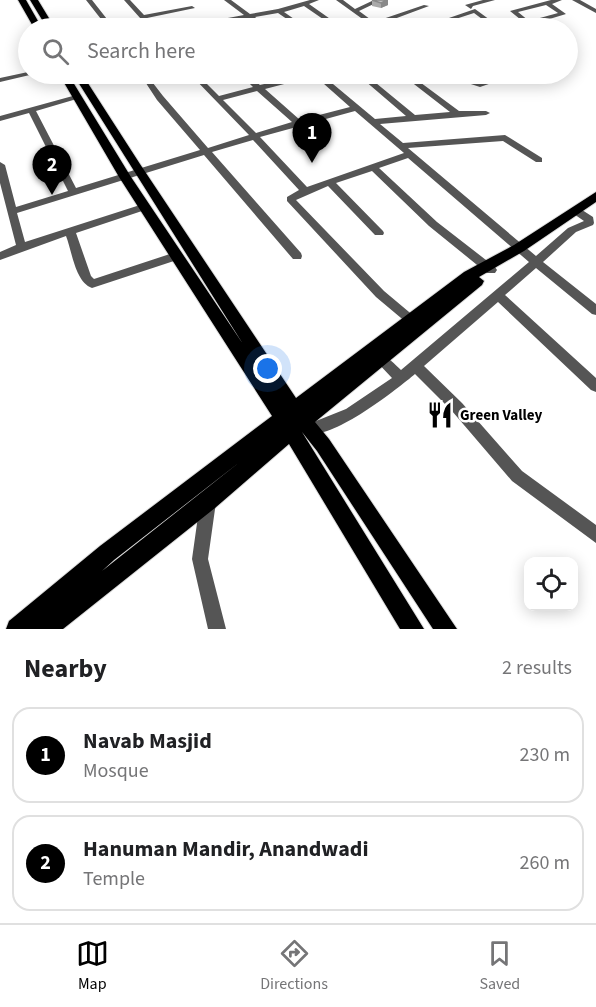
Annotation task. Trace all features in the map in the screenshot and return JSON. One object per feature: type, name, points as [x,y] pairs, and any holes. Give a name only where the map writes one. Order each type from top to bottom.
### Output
[{"type":"main road","points":[[22,0],[32,18]]},
{"type":"main road","points":[[34,0],[45,18]]},
{"type":"main road","points":[[69,84],[176,256],[446,629]]},
{"type":"main road","points":[[84,84],[296,421],[413,629]]},
{"type":"main road","points":[[17,629],[107,553],[381,360],[493,265],[596,196]]},
{"type":"main road","points":[[45,629],[208,501],[411,320],[469,276],[493,265]]},
{"type":"street","points":[[90,1],[102,0]]},
{"type":"street","points":[[127,0],[142,17],[192,8]]},
{"type":"street","points":[[181,0],[199,13]]},
{"type":"street","points":[[227,0],[252,18]]},
{"type":"street","points":[[237,18],[316,0]]},
{"type":"street","points":[[339,0],[365,18]]},
{"type":"street","points":[[355,11],[379,0]]},
{"type":"street","points":[[483,18],[468,5],[492,0]]},
{"type":"street","points":[[528,0],[537,5]]},
{"type":"street","points":[[521,18],[513,11],[559,0]]},
{"type":"street","points":[[576,0],[596,11]]},
{"type":"street","points":[[90,1],[103,18]]},
{"type":"street","points":[[304,3],[326,18]]},
{"type":"street","points":[[547,3],[564,14],[548,18]]},
{"type":"street","points":[[397,18],[426,6]]},
{"type":"street","points":[[279,10],[290,18]]},
{"type":"street","points":[[454,18],[475,11]]},
{"type":"street","points":[[0,80],[18,76]]},
{"type":"street","points":[[150,84],[297,256]]},
{"type":"street","points":[[203,84],[304,191]]},
{"type":"street","points":[[254,84],[298,123]]},
{"type":"street","points":[[217,99],[274,84]]},
{"type":"street","points":[[327,84],[596,311]]},
{"type":"street","points":[[373,84],[413,118]]},
{"type":"street","points":[[418,84],[457,114]]},
{"type":"street","points":[[0,119],[77,96]]},
{"type":"street","points":[[12,211],[298,123],[355,108]]},
{"type":"street","points":[[32,110],[74,193]]},
{"type":"street","points":[[372,122],[486,113]]},
{"type":"street","points":[[400,146],[505,138],[539,160]]},
{"type":"street","points":[[410,154],[304,191],[290,199],[335,249],[380,294],[411,320]]},
{"type":"street","points":[[373,167],[433,224],[493,265]]},
{"type":"street","points":[[1,171],[21,246]]},
{"type":"street","points":[[330,183],[380,233]]},
{"type":"street","points":[[0,256],[21,246],[144,207]]},
{"type":"street","points":[[296,421],[342,419],[415,366],[572,230],[590,223],[589,219],[575,210]]},
{"type":"street","points":[[70,231],[86,278],[92,284],[176,256]]},
{"type":"street","points":[[498,295],[596,386]]},
{"type":"street","points":[[381,360],[400,377]]},
{"type":"street","points":[[415,366],[457,407],[517,476],[596,535]]},
{"type":"street","points":[[208,501],[200,559],[217,629]]},
{"type":"place","name":"Navab Masjid","points":[[312,163]]},
{"type":"place","name":"Hanuman Mandir, Anandwadi","points":[[52,195]]},
{"type":"place","name":"Green Valley","points":[[440,415]]}]
